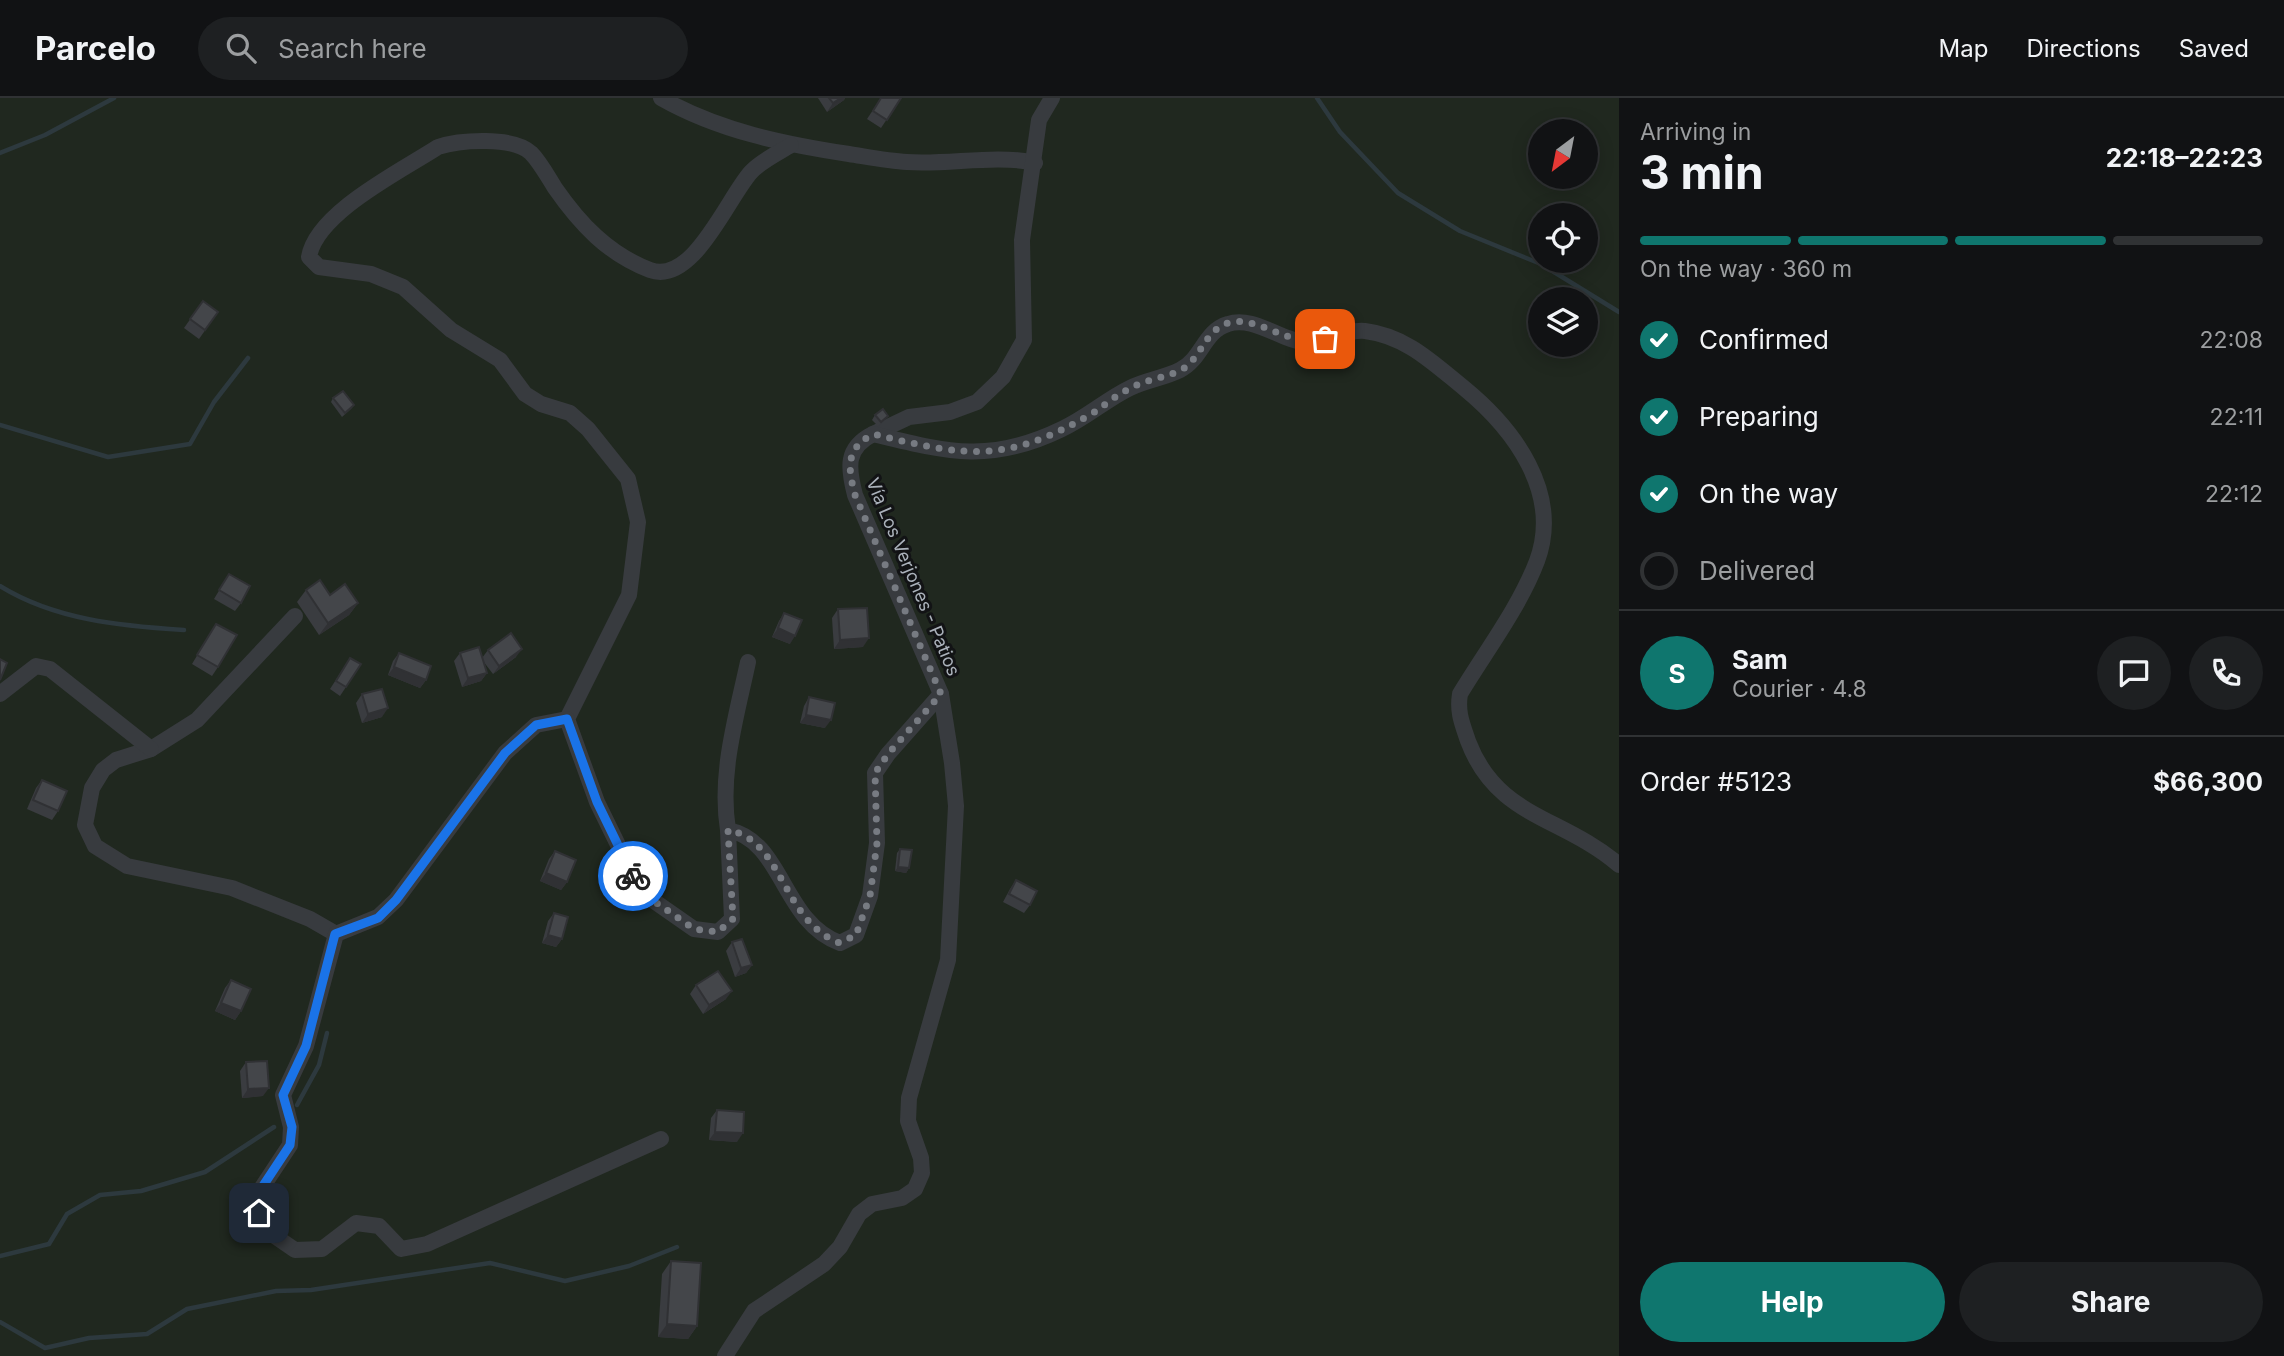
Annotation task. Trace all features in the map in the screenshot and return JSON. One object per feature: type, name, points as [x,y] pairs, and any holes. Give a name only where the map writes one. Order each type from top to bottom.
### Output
[{"type":"street","points":[[661,98],[696,118],[791,145],[905,162],[960,164],[1011,158],[1035,163]]},
{"type":"street","points":[[873,434],[909,417],[950,412],[977,402],[1003,377],[1024,340],[1022,240],[1039,120],[1052,98]]},
{"type":"street","points":[[748,662],[729,751],[724,807],[728,830],[733,919],[718,932],[694,929],[641,892],[597,802],[567,719],[629,595],[638,522],[628,479],[588,429],[570,413],[541,404],[525,394],[500,360],[451,330],[403,287],[371,274],[319,267],[309,257],[312,244],[331,218],[438,147],[457,141],[515,144],[530,152],[579,223],[621,257],[654,272],[676,270],[694,255],[753,169],[791,145]]},
{"type":"street","points":[[873,434],[949,452],[995,451],[1028,444],[1094,412],[1129,388],[1191,364],[1215,330],[1228,323],[1244,322],[1292,340],[1311,343],[1362,331],[1391,336],[1414,347],[1477,399],[1518,441],[1538,485],[1543,522],[1538,559],[1521,595],[1460,694],[1457,712],[1472,750],[1491,784],[1522,810],[1568,830],[1619,865]]},
{"type":"street","name":"Vía Los Verjones - Patios","points":[[726,1356],[754,1311],[824,1264],[840,1247],[859,1214],[872,1204],[902,1198],[915,1189],[922,1173],[917,1139],[908,1121],[909,1098],[948,960],[956,806],[941,694],[855,495],[848,468],[851,455],[863,439],[873,434]]},
{"type":"street","points":[[295,616],[197,720],[151,749],[116,760],[103,770],[92,788],[85,825],[95,846],[127,866],[232,888],[310,919],[335,934]]},
{"type":"street","points":[[0,694],[36,666],[50,669],[151,749]]},
{"type":"street","points":[[728,830],[746,834],[772,863],[793,905],[823,937],[840,943],[856,935],[870,896],[877,843],[875,773],[888,754],[941,694]]},
{"type":"street","points":[[335,934],[378,918],[396,900],[505,753],[536,725],[567,719]]},
{"type":"street","points":[[335,934],[306,1046],[283,1095],[292,1127],[290,1145],[255,1198],[263,1228],[295,1250],[322,1249],[356,1223],[379,1226],[401,1249],[427,1244],[661,1139]]},
{"type":"shaded area","points":[[0,98],[1619,98],[1619,1356],[0,1356]]},
{"type":"building","points":[[881,98],[901,98],[887,120],[873,111]]},
{"type":"building","points":[[203,301],[218,312],[205,330],[190,319]]},
{"type":"building","points":[[343,391],[354,405],[345,413],[333,398]]},
{"type":"building","points":[[883,409],[888,416],[881,422],[875,415]]},
{"type":"building","points":[[229,574],[250,586],[241,603],[219,590]]},
{"type":"building","points":[[320,580],[330,595],[345,584],[358,603],[328,623],[306,590]]},
{"type":"building","points":[[867,608],[869,638],[840,640],[838,609]]},
{"type":"building","points":[[784,613],[802,620],[795,636],[778,628]]},
{"type":"building","points":[[216,624],[237,635],[218,667],[197,655]]},
{"type":"building","points":[[511,633],[522,649],[499,666],[488,650]]},
{"type":"building","points":[[479,647],[487,673],[468,678],[460,653]]},
{"type":"building","points":[[399,653],[431,666],[426,680],[394,667]]},
{"type":"building","points":[[350,658],[361,664],[346,687],[336,681]]},
{"type":"building","points":[[0,659],[7,663],[0,680]]},
{"type":"building","points":[[382,689],[388,708],[368,714],[362,694]]},
{"type":"building","points":[[809,697],[835,703],[831,720],[806,715]]},
{"type":"building","points":[[42,780],[67,791],[58,811],[33,800]]},
{"type":"building","points":[[900,849],[912,850],[909,868],[898,867]]},
{"type":"building","points":[[555,851],[576,860],[567,882],[546,873]]},
{"type":"building","points":[[1016,880],[1037,891],[1030,905],[1009,894]]},
{"type":"building","points":[[554,913],[568,917],[562,939],[548,935]]},
{"type":"building","points":[[742,939],[752,965],[741,968],[732,942]]},
{"type":"building","points":[[718,971],[732,991],[709,1005],[696,985]]},
{"type":"building","points":[[231,980],[251,989],[241,1011],[221,1003]]},
{"type":"building","points":[[267,1061],[269,1088],[248,1089],[246,1062]]},
{"type":"building","points":[[717,1110],[744,1112],[743,1133],[715,1132]]},
{"type":"building","points":[[671,1261],[701,1263],[697,1326],[667,1324]]},
{"type":"waterway","points":[[0,153],[45,135],[114,98]]},
{"type":"waterway","points":[[1317,98],[1340,132],[1398,193],[1460,231],[1541,264],[1619,312]]},
{"type":"waterway","points":[[0,425],[108,457],[190,444],[214,402],[248,358]]},
{"type":"waterway","points":[[0,586],[43,607],[66,614],[113,623],[184,630]]},
{"type":"waterway","points":[[297,1105],[319,1065],[327,1033]]},
{"type":"waterway","points":[[0,1256],[49,1244],[67,1214],[100,1195],[141,1191],[205,1172],[274,1127]]},
{"type":"waterway","points":[[0,1322],[45,1348],[89,1338],[147,1334],[187,1309],[276,1291],[311,1290],[490,1263],[565,1281],[629,1266],[677,1247]]},
{"type":"way so far","points":[[633,876],[641,892],[694,929],[718,932],[733,919],[728,830],[746,834],[772,863],[793,905],[823,937],[840,943],[856,935],[870,896],[877,843],[875,773],[888,754],[941,694],[855,495],[848,468],[851,455],[863,439],[873,434],[949,452],[971,453],[1028,444],[1094,412],[1129,388],[1191,364],[1215,330],[1228,323],[1244,322],[1292,340],[1311,343],[1325,339]]},
{"type":"route","points":[[259,1213],[255,1198],[290,1145],[292,1127],[285,1111],[283,1095],[306,1046],[335,934],[378,918],[396,900],[505,753],[536,725],[567,719],[597,802],[633,876]]}]
